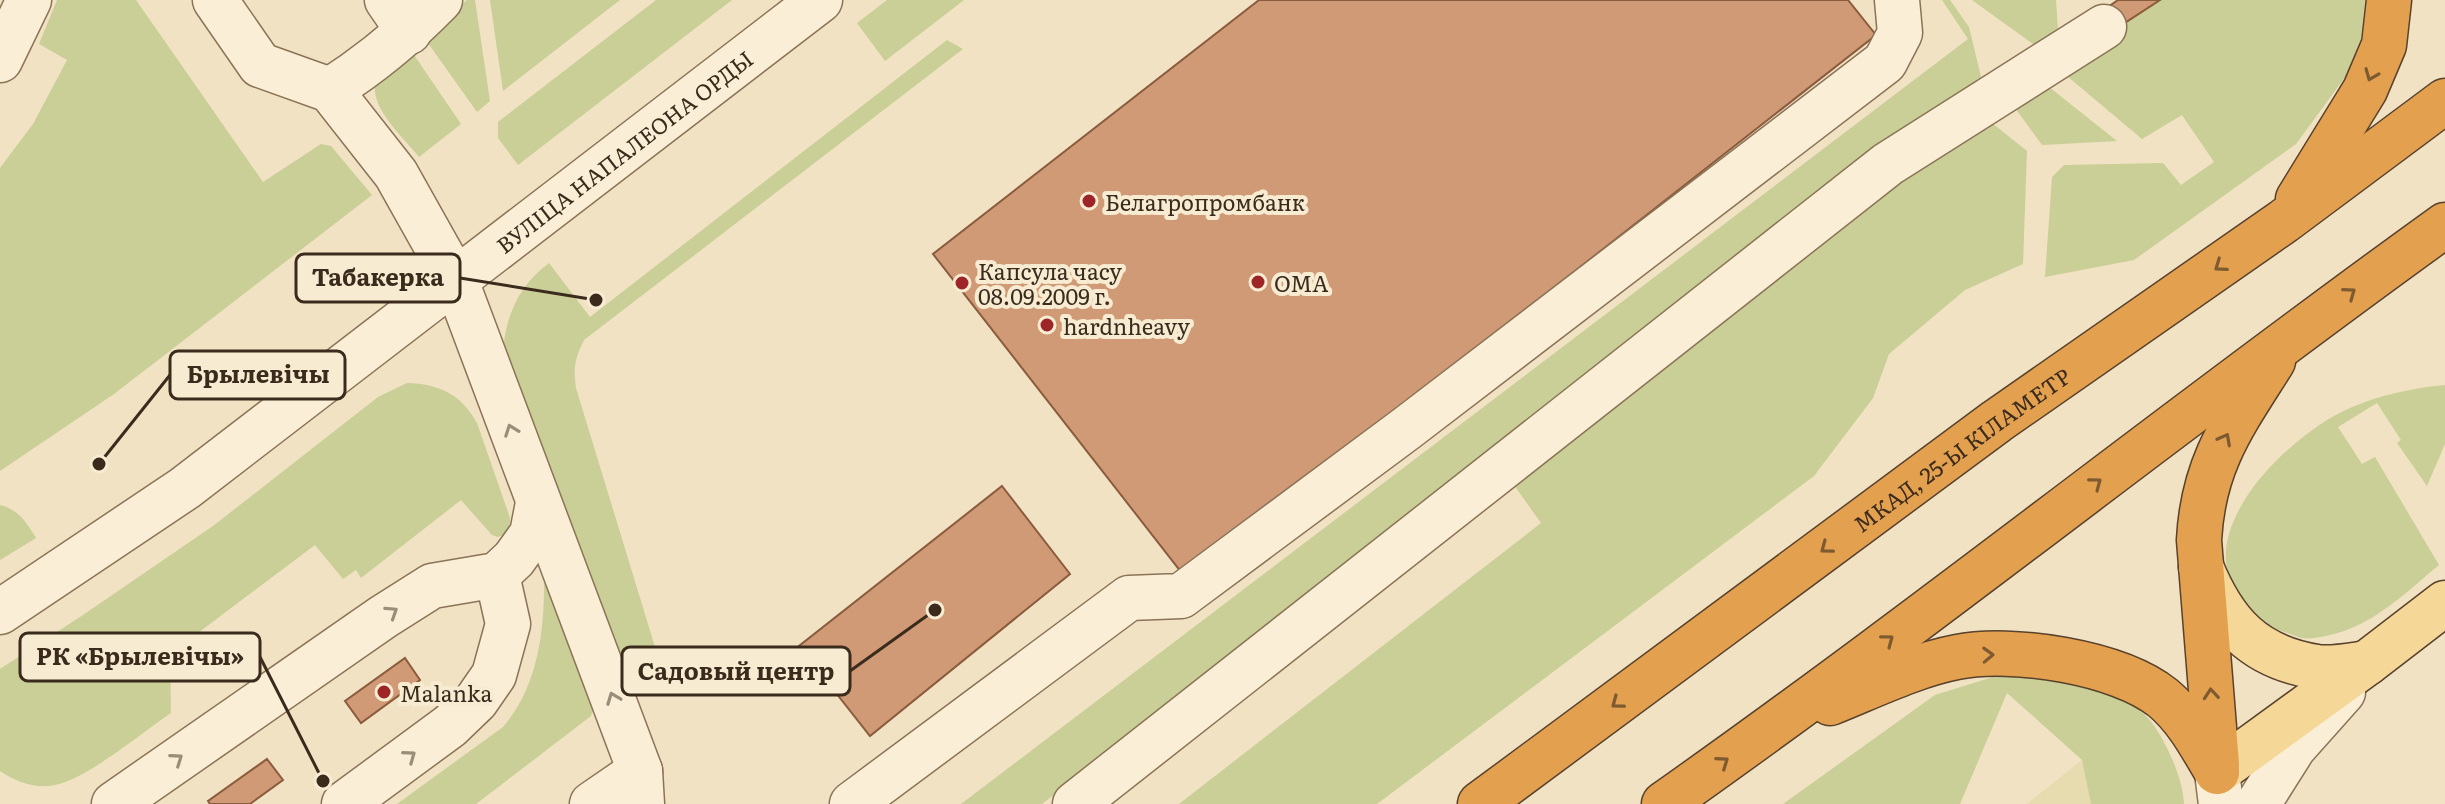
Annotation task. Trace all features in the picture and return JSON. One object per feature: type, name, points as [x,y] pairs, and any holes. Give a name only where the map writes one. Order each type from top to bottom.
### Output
[{"type":"highway","points":[[2284,221],[2365,90],[2384,45],[2389,0]]},
{"type":"highway","name":"МКАД, 25-Ы КІЛАМЕТР","points":[[1480,804],[1997,421],[2284,221],[2445,101]]},
{"type":"highway","points":[[1664,804],[1782,721],[2287,338],[2445,225]]},
{"type":"highway","points":[[2219,788],[2201,567],[2200,513],[2211,468],[2228,434],[2287,338]]},
{"type":"highway","points":[[1782,721],[1957,657],[2023,654],[2093,666],[2133,680],[2163,698],[2189,726],[2219,788]]},
{"type":"main road","points":[[2201,567],[2214,599],[2231,625],[2248,640],[2280,657],[2320,667],[2367,663]]},
{"type":"main road","points":[[2219,788],[2367,663],[2445,603]]},
{"type":"street","points":[[0,60],[29,0]]},
{"type":"street","points":[[215,0],[260,65],[330,90],[396,174],[456,281],[641,787],[592,804]]},
{"type":"street","points":[[330,90],[361,70],[398,16],[440,0]]},
{"type":"street","name":"ВУЛІЦА НАПАЛЕОНА ОРДЫ","points":[[0,612],[185,488],[820,0]]},
{"type":"street","points":[[852,804],[1129,598],[1181,596],[1407,428],[1835,101],[1885,62],[1900,33],[1897,0]]},
{"type":"street","points":[[1075,804],[1888,164],[2104,27]]},
{"type":"street","points":[[114,804],[432,586],[497,575],[514,559],[532,534],[538,503]]},
{"type":"street","points":[[344,804],[450,726],[476,701],[494,675],[508,624],[497,575]]},
{"type":"street","points":[[2258,804],[2294,747],[2367,663]]},
{"type":"shaded area","points":[[2082,760],[2091,804],[2027,804]]},
{"type":"green space","points":[[57,0],[136,0],[263,182],[321,144],[331,146],[372,195],[114,394],[0,471],[0,168],[33,124],[67,60],[39,44]]},
{"type":"green space","points":[[467,0],[475,0],[490,101],[477,112],[423,36]]},
{"type":"green space","points":[[490,0],[620,0],[503,91]]},
{"type":"green space","points":[[656,0],[732,0],[518,165],[498,138],[498,122]]},
{"type":"green space","points":[[887,0],[964,0],[885,61],[857,23]]},
{"type":"green space","points":[[1942,0],[1950,0],[1969,27],[1981,77],[1042,804],[961,804],[1968,39]]},
{"type":"green space","points":[[1972,0],[2056,0],[2058,30],[2037,47]]},
{"type":"green space","points":[[2160,0],[2365,0],[2361,38],[2346,76],[2296,144],[2134,260],[2045,277],[2052,177],[2064,165],[2163,163],[2181,185],[2214,162],[2182,115],[2142,139],[2061,71]]},
{"type":"green space","points":[[947,40],[963,49],[584,340],[576,363],[576,388],[662,670],[692,660],[686,680],[670,691],[651,694],[631,690],[503,351],[507,325],[516,302],[530,281],[549,263],[590,317]]},
{"type":"green space","points":[[412,52],[461,124],[419,157],[390,123],[375,94],[375,85]]},
{"type":"green space","points":[[2039,79],[2117,141],[2042,145],[2007,97]]},
{"type":"green space","points":[[1992,123],[2027,151],[2023,264],[1965,290],[1889,354],[1873,398],[1814,476],[1377,804],[1179,804],[1541,523],[1514,485],[1895,178]]},
{"type":"green space","points":[[407,383],[448,392],[471,413],[510,518],[506,532],[498,537],[492,535],[461,500],[361,578],[356,570],[343,579],[315,545],[170,654],[171,713],[116,753],[86,772],[51,786],[28,784],[0,771],[0,669],[213,526],[378,397]]},
{"type":"green space","points":[[2445,385],[2445,444],[2427,486],[2397,443],[2401,440],[2377,403],[2338,427],[2362,464],[2375,457],[2439,565],[2385,609],[2339,633],[2301,638],[2254,617],[2234,589],[2226,555],[2231,529],[2243,503],[2260,478],[2305,435],[2328,419],[2373,399]]},
{"type":"green space","points":[[0,505],[17,513],[36,538],[0,560]]},
{"type":"green space","points":[[544,574],[595,705],[591,716],[476,804],[397,804],[503,727],[515,711],[525,693],[537,655],[543,614]]},
{"type":"green space","points":[[2009,672],[2081,681],[2130,703],[2148,718],[2163,741],[2179,776],[2184,804],[2091,804],[2082,760],[2007,693],[1960,804],[1783,804],[1935,695]]},
{"type":"building","name":"ОМА","points":[[1259,0],[1848,0],[1876,35],[1185,577],[933,254]]},
{"type":"building","points":[[2118,0],[2160,0],[2117,28],[2105,9]]},
{"type":"building","points":[[1002,486],[1070,574],[870,736],[799,646]]},
{"type":"building","points":[[405,658],[420,680],[361,723],[345,701]]},
{"type":"building","points":[[267,759],[283,780],[250,804],[210,804],[208,801]]},
{"type":"place","name":"Белагропромбанк","points":[[1089,201]]},
{"type":"place","name":"ОМА","points":[[1258,282]]},
{"type":"place","name":"Капсула часу 08.09.2009 г.","points":[[962,283]]},
{"type":"place","name":"Табакерка","points":[[596,300]]},
{"type":"place","name":"hardnheavy","points":[[1047,325]]},
{"type":"place","name":"Брылевічы","points":[[99,464]]},
{"type":"place","name":"Садовый центр","points":[[935,610]]},
{"type":"place","name":"Malanka","points":[[384,692]]},
{"type":"place","name":"РК «Брылевічы»","points":[[323,781]]}]
